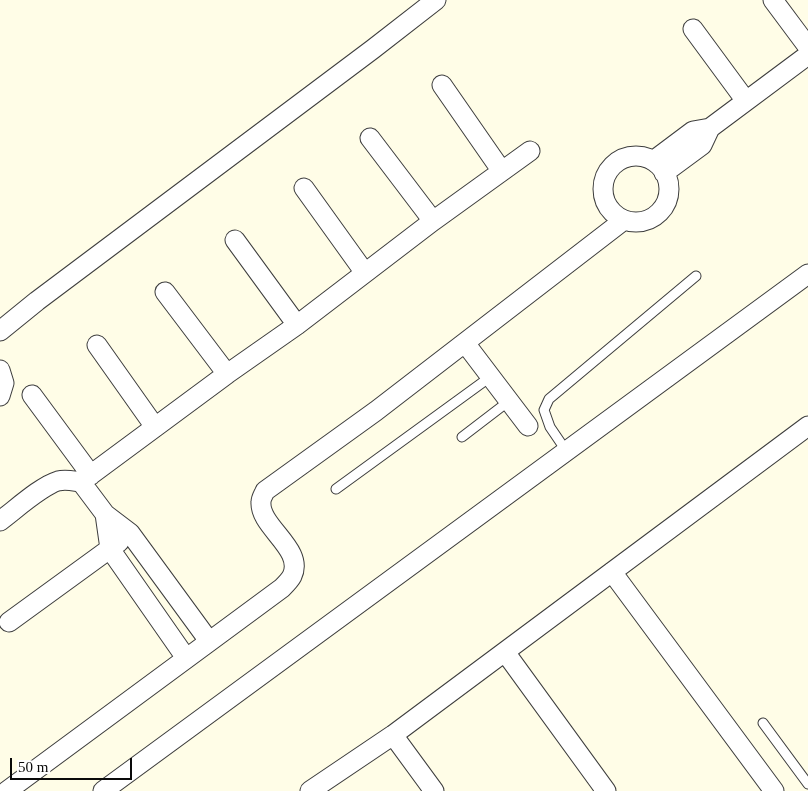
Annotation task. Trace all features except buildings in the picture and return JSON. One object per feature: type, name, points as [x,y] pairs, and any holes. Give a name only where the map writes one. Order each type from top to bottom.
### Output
[{"type":"street","points":[[0,332],[37,301],[373,50],[436,0]]},
{"type":"street","points":[[773,0],[808,47]]},
{"type":"street","points":[[693,29],[746,101]]},
{"type":"street","points":[[658,167],[693,131],[710,128],[808,55]]},
{"type":"street","points":[[442,85],[501,170]]},
{"type":"street","points":[[370,138],[433,221]]},
{"type":"street","points":[[0,521],[45,487],[57,481],[86,479],[227,374],[297,325],[501,170],[530,151]]},
{"type":"street","points":[[642,157],[658,167],[666,177],[669,188],[663,208],[655,216],[645,221],[634,222],[624,220],[614,214],[606,201],[603,185],[606,175],[612,166],[621,160],[642,157]]},
{"type":"street","points":[[304,188],[365,273]]},
{"type":"street","points":[[7,791],[282,588],[292,578],[294,570],[292,554],[266,518],[262,509],[260,501],[265,491],[465,343],[624,220]]},
{"type":"street","points":[[235,240],[297,325]]},
{"type":"street","points":[[103,791],[808,274]]},
{"type":"street","points":[[165,292],[227,374]]},
{"type":"street","points":[[465,343],[528,426]]},
{"type":"street","points":[[97,346],[155,427]]},
{"type":"street","points":[[0,370],[4,383],[0,396]]},
{"type":"street","points":[[32,395],[86,479],[105,514],[110,549],[186,658]]},
{"type":"street","points":[[310,791],[393,734],[505,652],[808,426]]},
{"type":"street","points":[[105,514],[130,533],[209,642]]},
{"type":"street","points":[[9,622],[130,533]]},
{"type":"street","points":[[612,572],[774,791]]},
{"type":"street","points":[[505,652],[606,791]]},
{"type":"street","points":[[393,734],[434,791]]},
{"type":"lane","points":[[567,452],[550,427],[544,410],[549,399],[696,276]]},
{"type":"lane","points":[[336,489],[490,377]]},
{"type":"lane","points":[[462,437],[509,401]]},
{"type":"lane","points":[[763,723],[808,784]]}]
